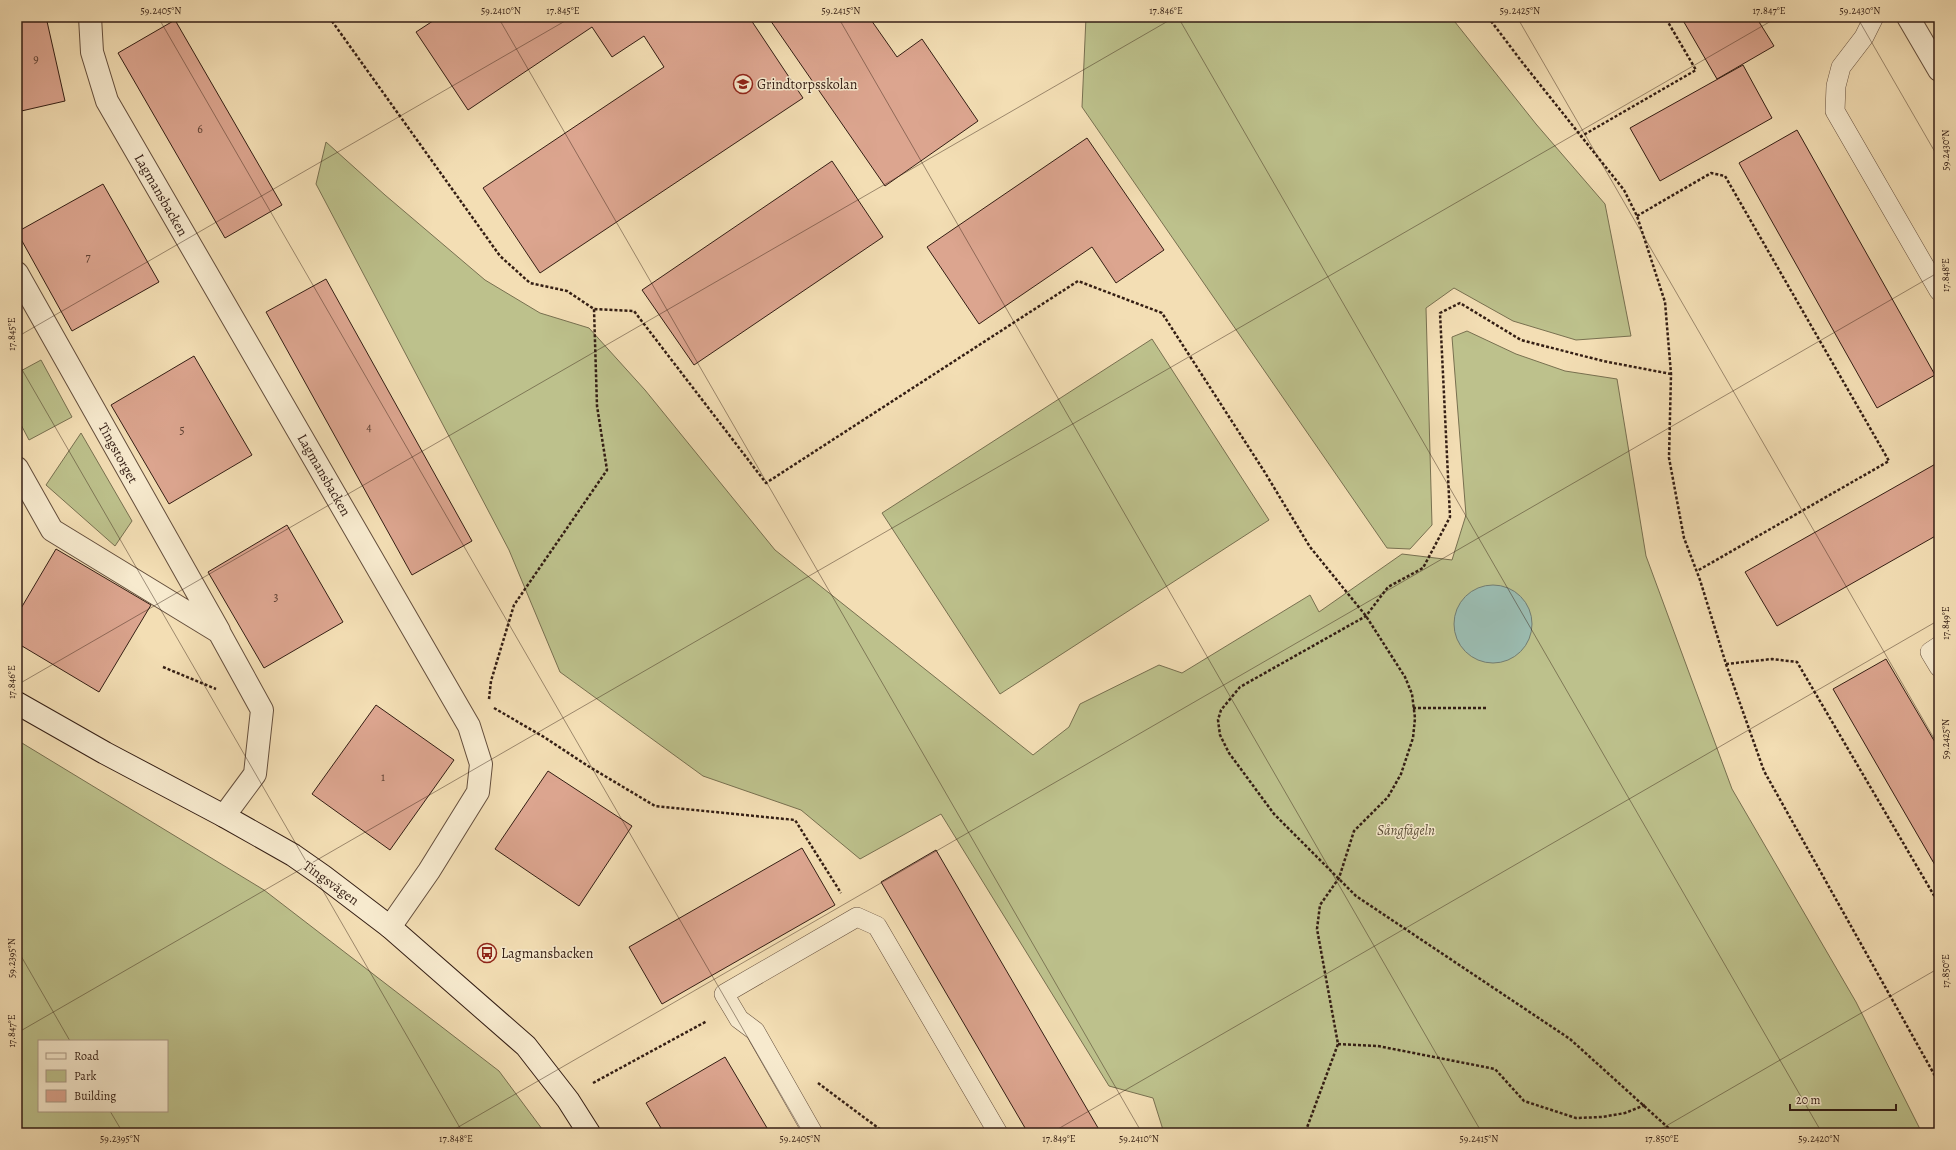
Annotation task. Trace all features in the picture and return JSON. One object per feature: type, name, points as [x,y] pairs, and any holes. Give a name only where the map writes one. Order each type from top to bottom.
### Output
[{"type":"street","name":"Lagmansbacken","points":[[90,17],[92,52],[107,101],[469,726],[481,764],[478,792],[429,871],[390,927]]},
{"type":"street","points":[[1908,17],[1939,70]]},
{"type":"street","name":"Tingstorget","points":[[17,273],[262,710],[255,774],[224,816]]},
{"type":"street","name":"Tingstorget","points":[[17,468],[52,530],[219,632]]},
{"type":"street","name":"Tingsvägen","points":[[17,703],[105,753],[224,816],[292,855],[390,927],[526,1046],[568,1100],[589,1133]]},
{"type":"lane","points":[[1874,17],[1864,37],[1841,67],[1836,86],[1836,111],[1939,291]]},
{"type":"lane","points":[[1939,646],[1930,652],[1939,667]]},
{"type":"lane","points":[[813,1133],[755,1031],[739,1019],[724,994],[857,917],[877,926],[998,1133]]},
{"type":"path","points":[[329,17],[500,256],[530,283],[567,291],[594,309],[634,311],[766,483],[1078,281],[1162,313],[1264,471],[1310,547],[1366,616],[1404,677],[1412,694],[1414,718],[1413,738],[1401,774],[1388,798],[1354,831],[1338,878],[1320,905],[1317,929],[1338,1044],[1305,1133]]},
{"type":"path","points":[[1488,17],[1580,136],[1624,190],[1637,216],[1665,302],[1671,374],[1669,458],[1684,538],[1697,571],[1726,664],[1764,771],[1939,1083]]},
{"type":"path","points":[[1580,136],[1696,70],[1665,17]]},
{"type":"path","points":[[1637,216],[1711,173],[1725,176],[1889,461],[1697,571]]},
{"type":"path","points":[[1671,374],[1602,361],[1521,340],[1460,303],[1440,313],[1450,517],[1423,568],[1388,587],[1366,616],[1240,687],[1221,710],[1218,720],[1220,735],[1229,753],[1274,814],[1356,896],[1570,1039],[1645,1105],[1674,1133]]},
{"type":"path","points":[[491,681],[514,605],[607,470],[597,406],[594,309]]},
{"type":"path","points":[[1726,664],[1772,659],[1797,662],[1939,904]]},
{"type":"path","points":[[163,666],[218,690]]},
{"type":"path","points":[[489,705],[544,737],[588,766],[655,806],[795,820],[857,917]]},
{"type":"path","points":[[1413,708],[1487,708]]},
{"type":"path","points":[[593,1083],[732,1007]]},
{"type":"path","points":[[1338,1044],[1378,1046],[1496,1069],[1524,1102],[1576,1118],[1602,1118],[1645,1105]]},
{"type":"path","points":[[816,1082],[885,1133]]},
{"type":"green space","points":[[1086,17],[1451,17],[1536,124],[1605,204],[1631,336],[1576,340],[1513,321],[1454,288],[1426,308],[1432,525],[1410,549],[1387,548],[1082,107]]},
{"type":"green space","name":"Sångfågeln","points":[[326,142],[385,195],[485,280],[540,313],[589,328],[645,390],[775,550],[1033,755],[1069,727],[1080,704],[1159,665],[1182,673],[1310,595],[1319,612],[1402,554],[1452,560],[1466,515],[1452,337],[1467,331],[1516,354],[1565,371],[1617,379],[1646,556],[1732,789],[1856,1002],[1922,1133],[1164,1133],[1153,1098],[1109,1086],[941,814],[860,859],[801,810],[703,776],[560,672],[509,550],[316,184]]},
{"type":"green space","points":[[1152,339],[1269,520],[1000,694],[882,513]]},
{"type":"green space","points":[[41,360],[72,417],[29,440],[17,417],[17,373]]},
{"type":"green space","points":[[81,433],[132,521],[115,546],[46,485]]},
{"type":"green space","points":[[17,740],[264,890],[499,1071],[545,1133],[17,1133]]},
{"type":"water","points":[[1485,585],[1501,585],[1515,591],[1526,602],[1532,616],[1532,632],[1526,646],[1515,657],[1501,663],[1485,663],[1471,657],[1460,646],[1454,632],[1454,616],[1460,602],[1471,591]]},
{"type":"building","points":[[17,17],[46,17],[65,101],[17,112]]},
{"type":"building","points":[[439,17],[749,17],[803,98],[540,273],[483,188],[664,67],[644,36],[612,57],[592,27],[468,110],[416,32]]},
{"type":"building","points":[[768,17],[869,17],[897,57],[922,39],[978,121],[885,186]]},
{"type":"building","points":[[1681,17],[1756,17],[1774,46],[1717,79]]},
{"type":"building","points":[[175,20],[282,205],[225,238],[118,53]]},
{"type":"building","points":[[1743,65],[1772,118],[1660,181],[1630,128]]},
{"type":"building","points":[[1797,130],[1935,375],[1877,408],[1739,163]]},
{"type":"building","points":[[1087,138],[1164,250],[1116,283],[1092,247],[979,324],[927,247]]},
{"type":"building","points":[[832,161],[883,237],[694,365],[642,290]]},
{"type":"building","points":[[103,184],[159,282],[72,331],[17,232]]},
{"type":"building","points":[[326,279],[472,541],[412,575],[266,312]]},
{"type":"building","points":[[194,356],[252,455],[169,504],[111,405]]},
{"type":"building","points":[[1939,462],[1939,534],[1777,626],[1745,572]]},
{"type":"building","points":[[287,525],[343,622],[264,668],[208,572]]},
{"type":"building","points":[[56,549],[151,605],[99,692],[17,643],[17,615]]},
{"type":"building","points":[[1886,659],[1939,749],[1939,872],[1833,689]]},
{"type":"building","points":[[376,705],[454,760],[390,850],[312,794]]},
{"type":"building","points":[[548,771],[632,826],[579,906],[495,849]]},
{"type":"building","points":[[802,848],[835,905],[662,1004],[629,947]]},
{"type":"building","points":[[936,850],[1101,1133],[1028,1133],[881,882]]},
{"type":"building","points":[[725,1057],[770,1133],[664,1133],[646,1103]]},
{"type":"place","name":"Grindtorpsskolan","points":[[743,84]]},
{"type":"place","name":"Lagmansbacken","points":[[487,953]]}]
